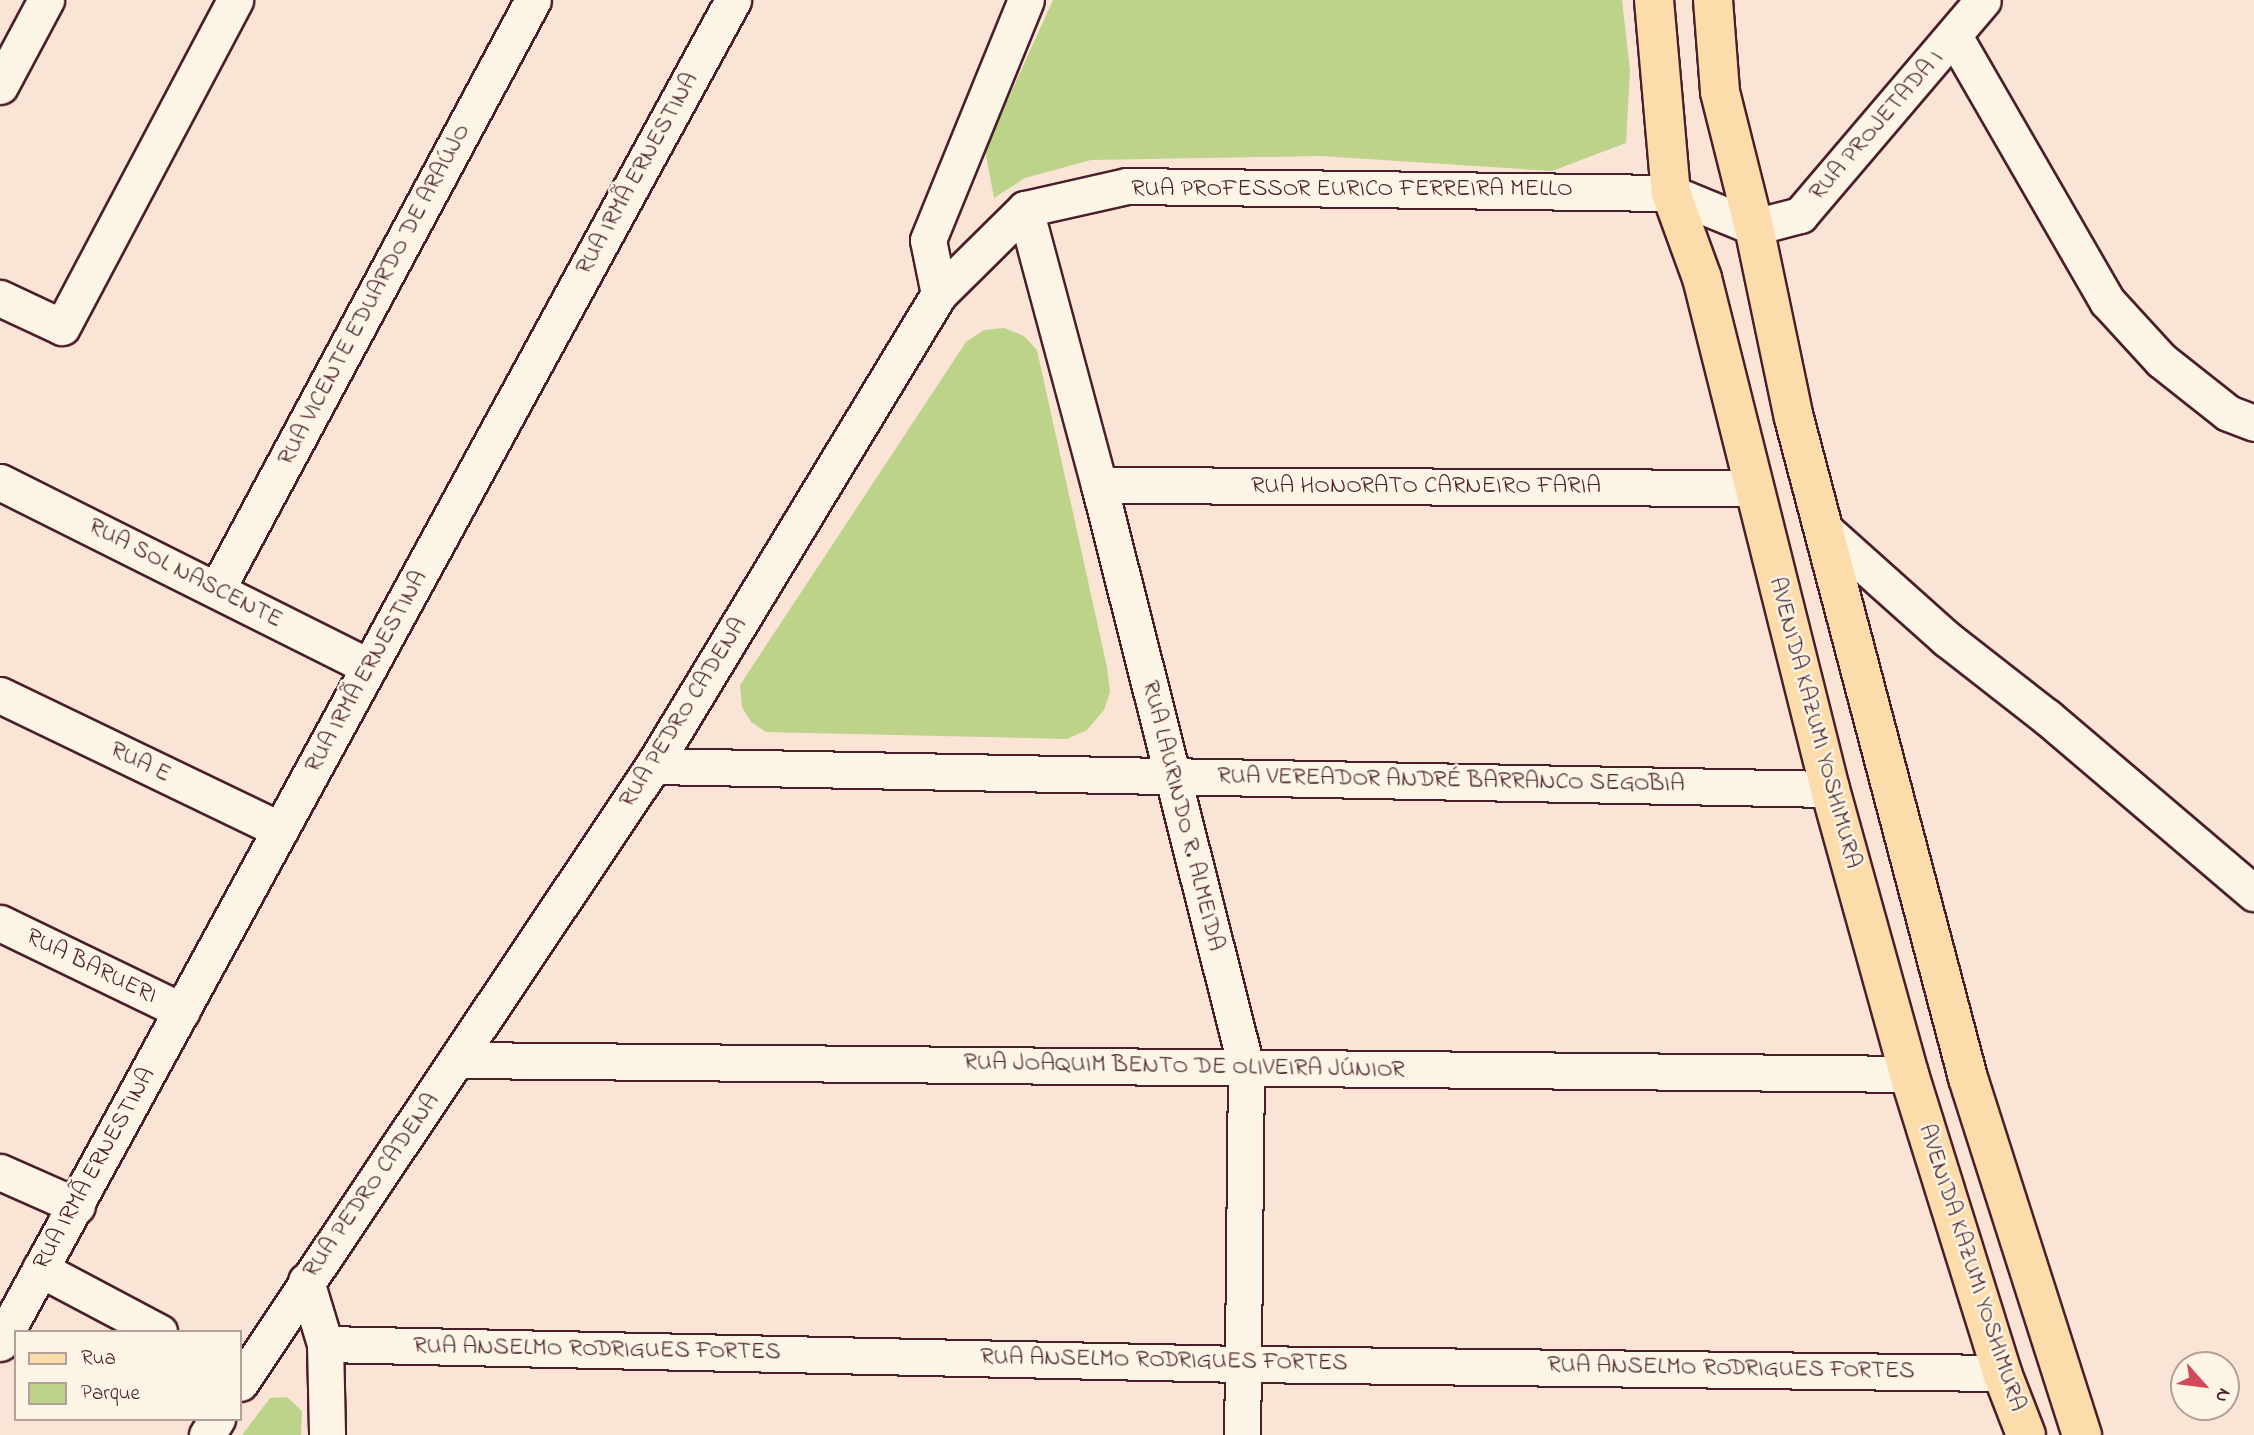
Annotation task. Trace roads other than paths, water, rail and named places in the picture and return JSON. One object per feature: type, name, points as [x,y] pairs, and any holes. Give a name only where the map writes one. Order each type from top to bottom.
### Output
[{"type":"main road","name":"AVENIDA KAZUMI YOSHIMURA","points":[[1654,0],[1671,193],[1702,278],[1830,789],[1909,1074],[2002,1373],[2026,1435]]},
{"type":"main road","points":[[1713,0],[1720,92],[1754,227],[1794,418],[1968,1078],[2081,1435]]},
{"type":"street","points":[[0,86],[46,0]]},
{"type":"street","points":[[0,298],[62,327],[235,0]]},
{"type":"street","name":"RUA VICENTE EDUARDO DE ARAÚJO","points":[[217,589],[534,0]]},
{"type":"street","name":"RUA IRMÃ ERNESTINA","points":[[0,1343],[733,0]]},
{"type":"street","points":[[939,294],[928,240],[1026,0]]},
{"type":"street","name":"RUA PROJETADA I","points":[[1754,227],[1800,215],[1983,0]]},
{"type":"street","points":[[1954,36],[2107,300],[2161,360],[2228,413],[2254,422]]},
{"type":"street","name":"RUA PROFESSOR EURICO FERREIRA MELLO","points":[[1025,209],[1127,186],[1671,193],[1754,227]]},
{"type":"street","points":[[939,294],[1025,209]]},
{"type":"street","name":"RUA LAURINDO R. ALMEIDA","points":[[1025,209],[1099,485],[1245,1067],[1241,1435]]},
{"type":"street","name":"RUA PEDRO CADENA","points":[[242,1377],[459,1060],[653,766],[939,294]]},
{"type":"street","name":"RUA SOL NASCENTE","points":[[0,482],[369,667]]},
{"type":"street","name":"RUA HONORATO CARNEIRO FARIA","points":[[1099,485],[1753,488]]},
{"type":"street","points":[[1825,530],[1947,639],[2047,717],[2254,892]]},
{"type":"street","name":"RUA E","points":[[0,695],[280,830]]},
{"type":"street","name":"RUA VEREADOR ANDRÉ BARRANCO SEGOBIA","points":[[653,766],[1171,774],[1830,789]]},
{"type":"street","name":"RUA BARUERI","points":[[0,923],[182,1011]]},
{"type":"street","name":"RUA JOAQUIM BENTO DE OLIVEIRA JÚNIOR","points":[[459,1060],[1909,1074]]},
{"type":"street","points":[[0,1172],[77,1206]]},
{"type":"street","points":[[40,1269],[155,1330]]},
{"type":"street","points":[[306,1282],[325,1344],[327,1435]]},
{"type":"street","name":"RUA ANSELMO RODRIGUES FORTES","points":[[325,1344],[1243,1364],[2002,1373]]}]
